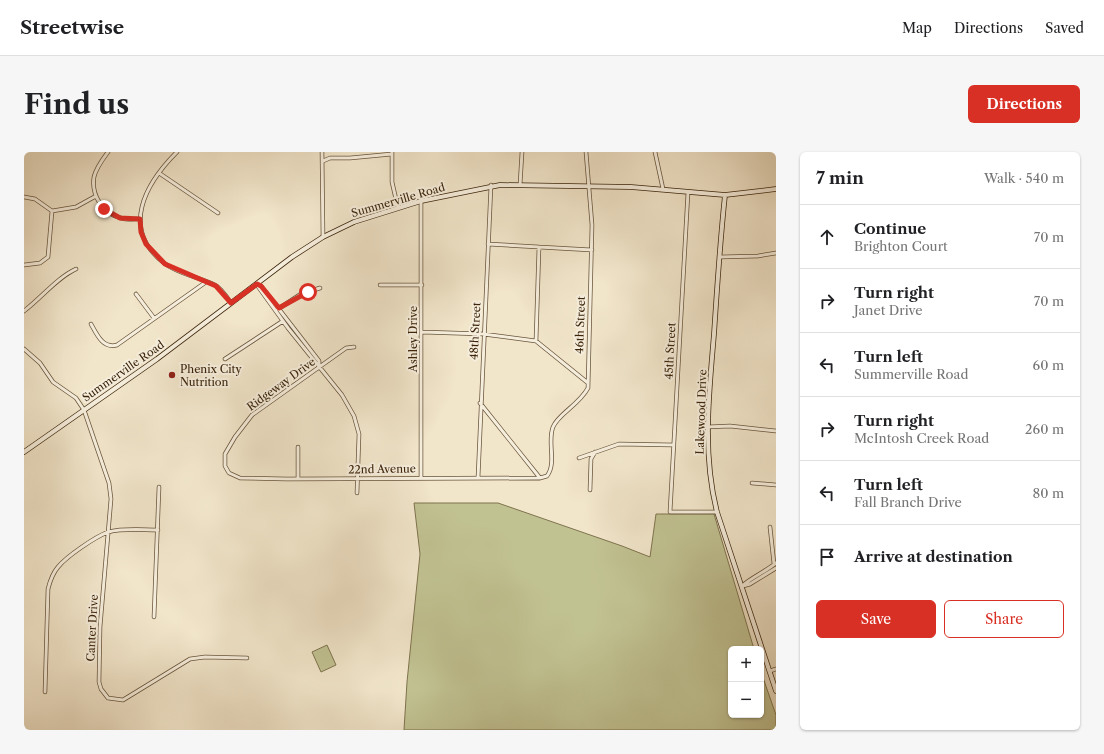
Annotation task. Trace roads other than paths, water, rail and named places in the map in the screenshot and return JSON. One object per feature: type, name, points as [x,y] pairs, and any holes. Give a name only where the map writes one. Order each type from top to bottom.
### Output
[{"type":"main road","name":"Summerville Road","points":[[24,452],[231,303],[289,259],[323,237],[354,222],[421,201],[491,185],[589,186],[663,189],[724,195],[776,189]]},
{"type":"main road","name":"Lakewood Drive","points":[[724,195],[707,427],[708,466],[717,512],[776,691]]},
{"type":"street","points":[[108,152],[99,164],[94,176],[96,196],[104,209],[110,214],[120,218],[140,219]]},
{"type":"street","points":[[177,152],[160,169],[146,194],[140,219],[141,232],[146,244],[165,264],[216,286],[231,303]]},
{"type":"street","points":[[322,152],[323,237]]},
{"type":"street","points":[[520,185],[522,152]]},
{"type":"street","name":"46th Street","points":[[540,478],[547,476],[550,473],[550,444],[554,426],[584,395],[588,383],[592,225],[586,152]]},
{"type":"street","points":[[655,152],[663,189]]},
{"type":"street","points":[[323,161],[330,158],[350,158],[392,153],[392,182],[398,208]]},
{"type":"street","points":[[159,173],[218,213]]},
{"type":"street","name":"48th Street","points":[[478,478],[483,334],[491,185]]},
{"type":"street","name":"45th Street","points":[[688,192],[670,512],[717,512]]},
{"type":"street","points":[[24,197],[35,200],[52,211],[76,207],[96,196]]},
{"type":"street","name":"Ashley Drive","points":[[421,201],[421,478]]},
{"type":"street","points":[[24,265],[40,263],[48,257],[52,211]]},
{"type":"street","points":[[488,244],[592,250]]},
{"type":"street","points":[[536,341],[539,247]]},
{"type":"street","points":[[720,258],[758,256],[776,253]]},
{"type":"street","points":[[24,311],[40,299],[68,273],[76,269]]},
{"type":"street","points":[[91,324],[102,341],[113,346],[124,340],[206,282]]},
{"type":"street","points":[[257,284],[261,286],[279,308],[319,361],[319,368]]},
{"type":"street","points":[[257,284],[275,311],[342,395],[354,416],[358,434],[357,493]]},
{"type":"street","points":[[380,285],[422,285]]},
{"type":"street","points":[[275,311],[301,294],[320,288]]},
{"type":"street","points":[[136,294],[154,318]]},
{"type":"street","points":[[225,359],[286,319]]},
{"type":"street","points":[[422,332],[483,334],[536,341],[588,383]]},
{"type":"street","name":"Ridgeway Drive","points":[[227,470],[224,462],[225,454],[235,437],[252,415],[346,348],[354,347]]},
{"type":"street","points":[[24,349],[40,363],[53,382],[76,398],[84,410]]},
{"type":"street","points":[[480,402],[540,478]]},
{"type":"street","name":"Canter Drive","points":[[84,410],[110,491],[100,627],[99,682],[101,689],[108,698],[115,700],[127,699],[183,663],[197,657],[247,658]]},
{"type":"street","points":[[707,427],[730,426],[776,431]]},
{"type":"street","points":[[579,458],[619,444],[674,446]]},
{"type":"street","points":[[298,447],[298,478]]},
{"type":"street","points":[[590,490],[591,459],[595,452]]},
{"type":"street","name":"22nd Avenue","points":[[227,470],[232,476],[240,478],[540,478]]},
{"type":"street","points":[[752,483],[776,485]]},
{"type":"street","points":[[154,618],[159,487]]},
{"type":"street","points":[[742,586],[775,563],[770,526]]},
{"type":"street","points":[[45,692],[48,589],[52,575],[59,565],[74,553],[108,533],[127,530],[158,530]]},
{"type":"street","points":[[742,586],[750,584],[776,568]]},
{"type":"street","points":[[770,671],[776,669]]},
{"type":"place","name":"Phenix City Nutrition","points":[[172,375]]}]
